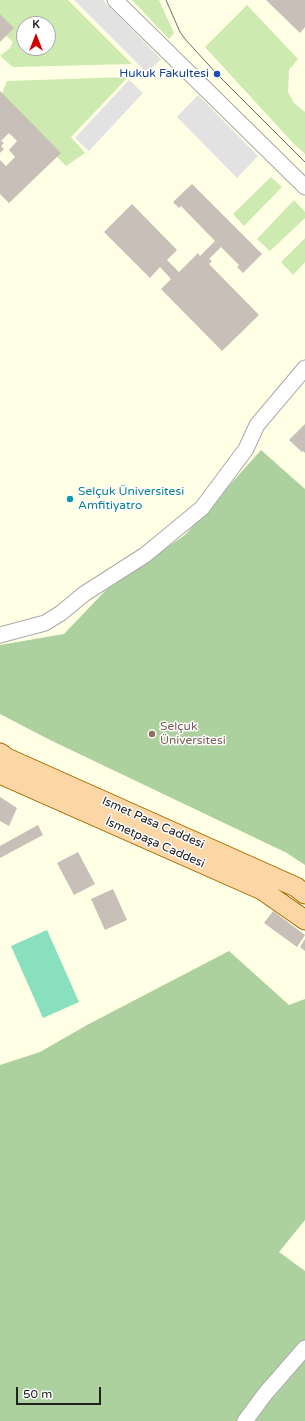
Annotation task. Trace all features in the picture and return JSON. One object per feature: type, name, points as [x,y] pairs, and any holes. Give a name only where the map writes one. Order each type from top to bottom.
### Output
[{"type":"main road","name":"Ismet Pasa Caddesi","points":[[0,753],[14,761],[296,887],[305,894]]},
{"type":"main road","name":"İsmetpaşa Caddesi","points":[[0,774],[262,890],[305,920]]},
{"type":"street","points":[[115,0],[305,187]]},
{"type":"street","points":[[0,635],[39,625],[56,616],[84,594],[145,555],[202,508],[246,449],[257,425],[305,368]]},
{"type":"street","points":[[245,1421],[265,1394],[305,1348]]},
{"type":"shaded area","name":"Selçuk Üniversitesi","points":[[0,0],[305,0],[305,1421],[0,1421]]},
{"type":"shaded area","points":[[74,0],[103,0],[161,59],[147,73]]},
{"type":"shaded area","points":[[129,80],[143,93],[89,151],[75,138]]},
{"type":"shaded area","points":[[198,95],[258,156],[237,178],[177,117]]},
{"type":"green space","points":[[0,0],[68,0],[132,64],[13,67],[0,56],[10,48],[13,42],[0,30]]},
{"type":"green space","points":[[132,0],[159,0],[174,33],[169,39]]},
{"type":"green space","points":[[247,5],[298,59],[289,70],[288,92],[294,103],[305,112],[305,154],[293,143],[205,47]]},
{"type":"green space","points":[[128,77],[71,137],[85,153],[66,166],[0,98],[7,81]]},
{"type":"green space","points":[[271,177],[282,187],[244,226],[233,214]]},
{"type":"green space","points":[[294,200],[305,212],[305,218],[270,251],[257,239]]},
{"type":"green space","points":[[305,238],[305,262],[293,275],[281,262]]},
{"type":"green space","points":[[261,450],[305,489],[305,865],[287,853],[50,740],[0,714],[0,645],[64,634],[107,589],[185,535]]},
{"type":"green space","points":[[47,930],[79,1002],[43,1018],[11,946]]},
{"type":"green space","points":[[229,951],[289,1005],[305,999],[305,1220],[279,1252],[305,1271],[305,1421],[0,1421],[0,1065],[40,1052],[87,1025]]},
{"type":"building","points":[[266,0],[305,0],[305,27],[300,33]]},
{"type":"building","points":[[0,14],[14,28],[0,42]]},
{"type":"building","points":[[0,91],[61,153],[9,203],[0,194],[0,160],[6,166],[15,157],[9,150],[17,141],[9,133],[1,141],[4,143],[1,146],[4,149],[0,153]]},
{"type":"building","points":[[192,184],[262,254],[243,273],[237,267],[239,265],[221,247],[209,259],[212,261],[209,264],[259,315],[222,351],[161,289],[171,279],[160,267],[150,278],[104,232],[132,204],[177,250],[167,260],[179,272],[198,253],[200,256],[215,241],[181,206],[179,208],[173,202]]},
{"type":"building","points":[[305,424],[305,453],[289,440]]},
{"type":"building","points":[[0,797],[17,808],[9,826],[0,821]]},
{"type":"building","points":[[38,825],[43,835],[0,858],[0,846]]},
{"type":"building","points":[[78,852],[95,884],[74,895],[57,863]]},
{"type":"building","points":[[113,889],[127,920],[105,930],[91,899]]},
{"type":"building","points":[[273,911],[305,935],[297,947],[264,923]]},
{"type":"building","points":[[305,939],[305,951],[300,947]]},
{"type":"tram line","points":[[166,0],[180,32],[185,39],[217,74],[305,162]]},
{"type":"place","name":"Hukuk Fakultesi","points":[[217,74]]},
{"type":"place","name":"Selçuk Üniversitesi Amfitiyatro","points":[[70,499]]},
{"type":"place","name":"Selçuk Üniversitesi","points":[[152,734]]}]
